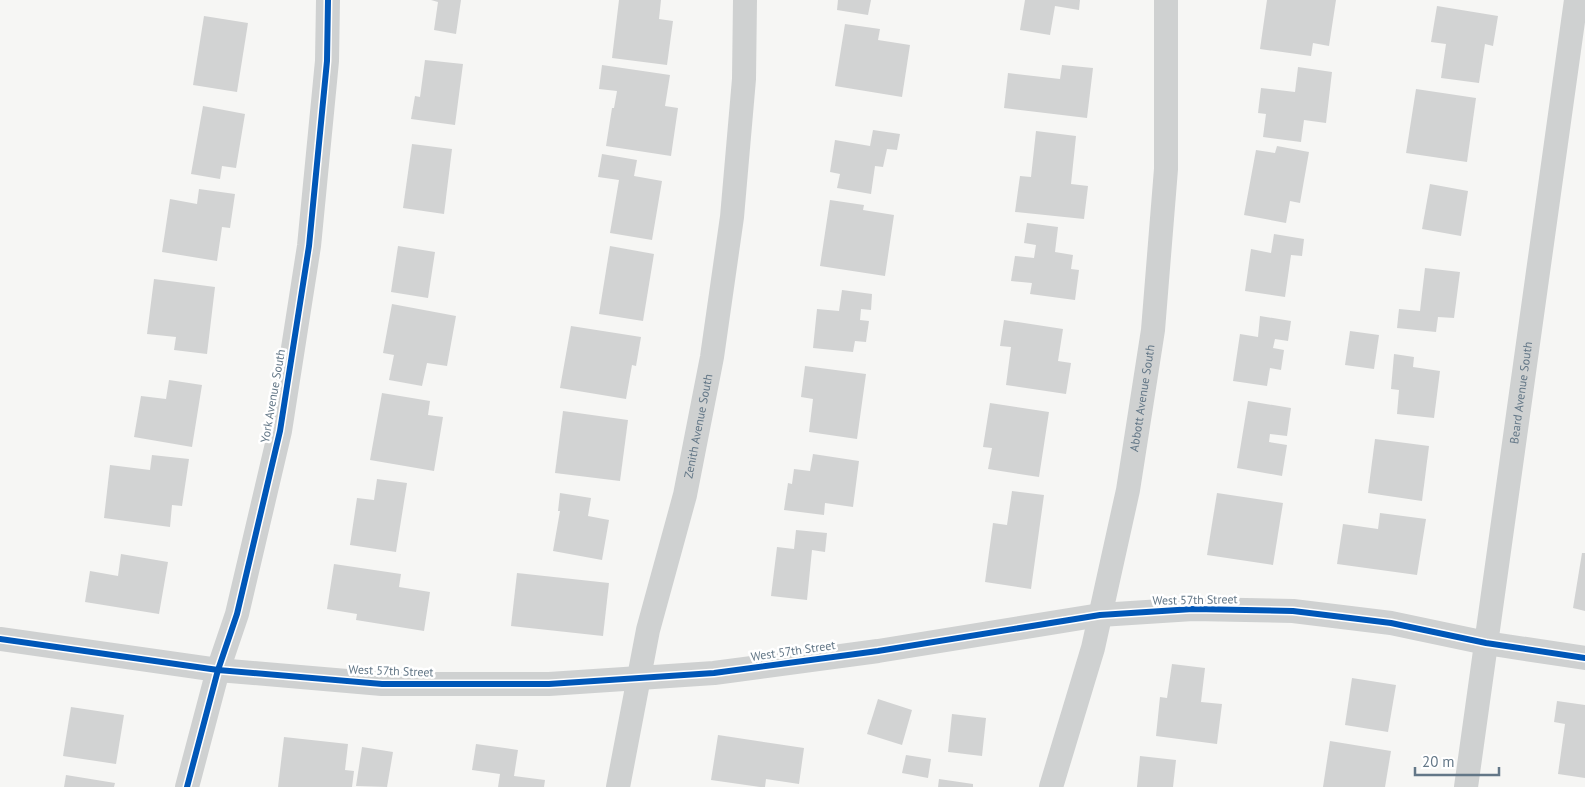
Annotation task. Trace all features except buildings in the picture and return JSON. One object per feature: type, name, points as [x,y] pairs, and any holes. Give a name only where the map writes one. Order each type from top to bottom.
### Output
[{"type":"street","name":"York Avenue South","points":[[187,787],[218,670],[237,614],[280,431],[309,246],[327,62],[328,0]]},
{"type":"street","name":"Zenith Avenue South","points":[[618,787],[648,630],[685,495],[712,356],[732,217],[744,78],[745,0]]},
{"type":"street","name":"Abbott Avenue South","points":[[1051,787],[1093,648],[1128,490],[1153,330],[1166,168],[1166,0]]},
{"type":"street","name":"Beard Avenue South","points":[[1466,787],[1576,0]]},
{"type":"street","name":"West 57th Street","points":[[0,639],[218,670],[382,684],[549,684],[714,673],[878,651],[1100,615],[1193,609],[1293,611],[1391,622],[1486,643],[1585,658]]},
{"type":"cycle path","points":[[187,787],[218,670],[237,614],[280,431],[309,246],[327,61],[328,0]]},
{"type":"cycle path","points":[[0,639],[218,670],[382,684],[549,684],[714,673],[878,651],[1100,615],[1193,609],[1293,611],[1391,623],[1486,643],[1585,658]]}]
